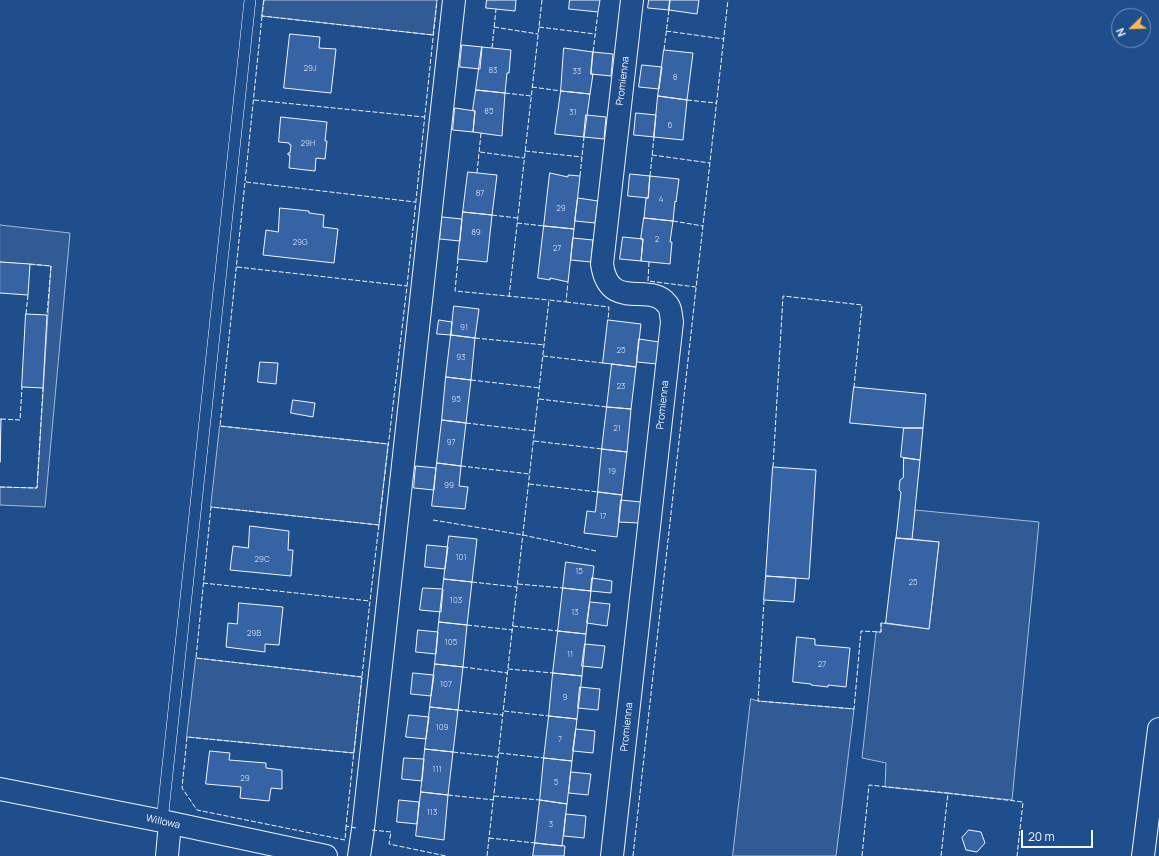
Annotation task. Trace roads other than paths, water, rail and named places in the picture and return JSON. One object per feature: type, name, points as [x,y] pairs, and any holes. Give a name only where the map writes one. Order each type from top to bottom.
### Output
[{"type":"street","points":[[359,856],[454,0]]},
{"type":"street","name":"Promienna","points":[[612,856],[672,322],[668,305],[664,300],[653,296],[624,293],[615,290],[607,282],[603,273],[602,264],[632,0]]},
{"type":"street","points":[[1143,856],[1159,730]]},
{"type":"street","name":"Willowa","points":[[0,789],[326,856]]},
{"type":"street","points":[[166,822],[167,856]]},
{"type":"lane","points":[[166,822],[250,0]]}]
